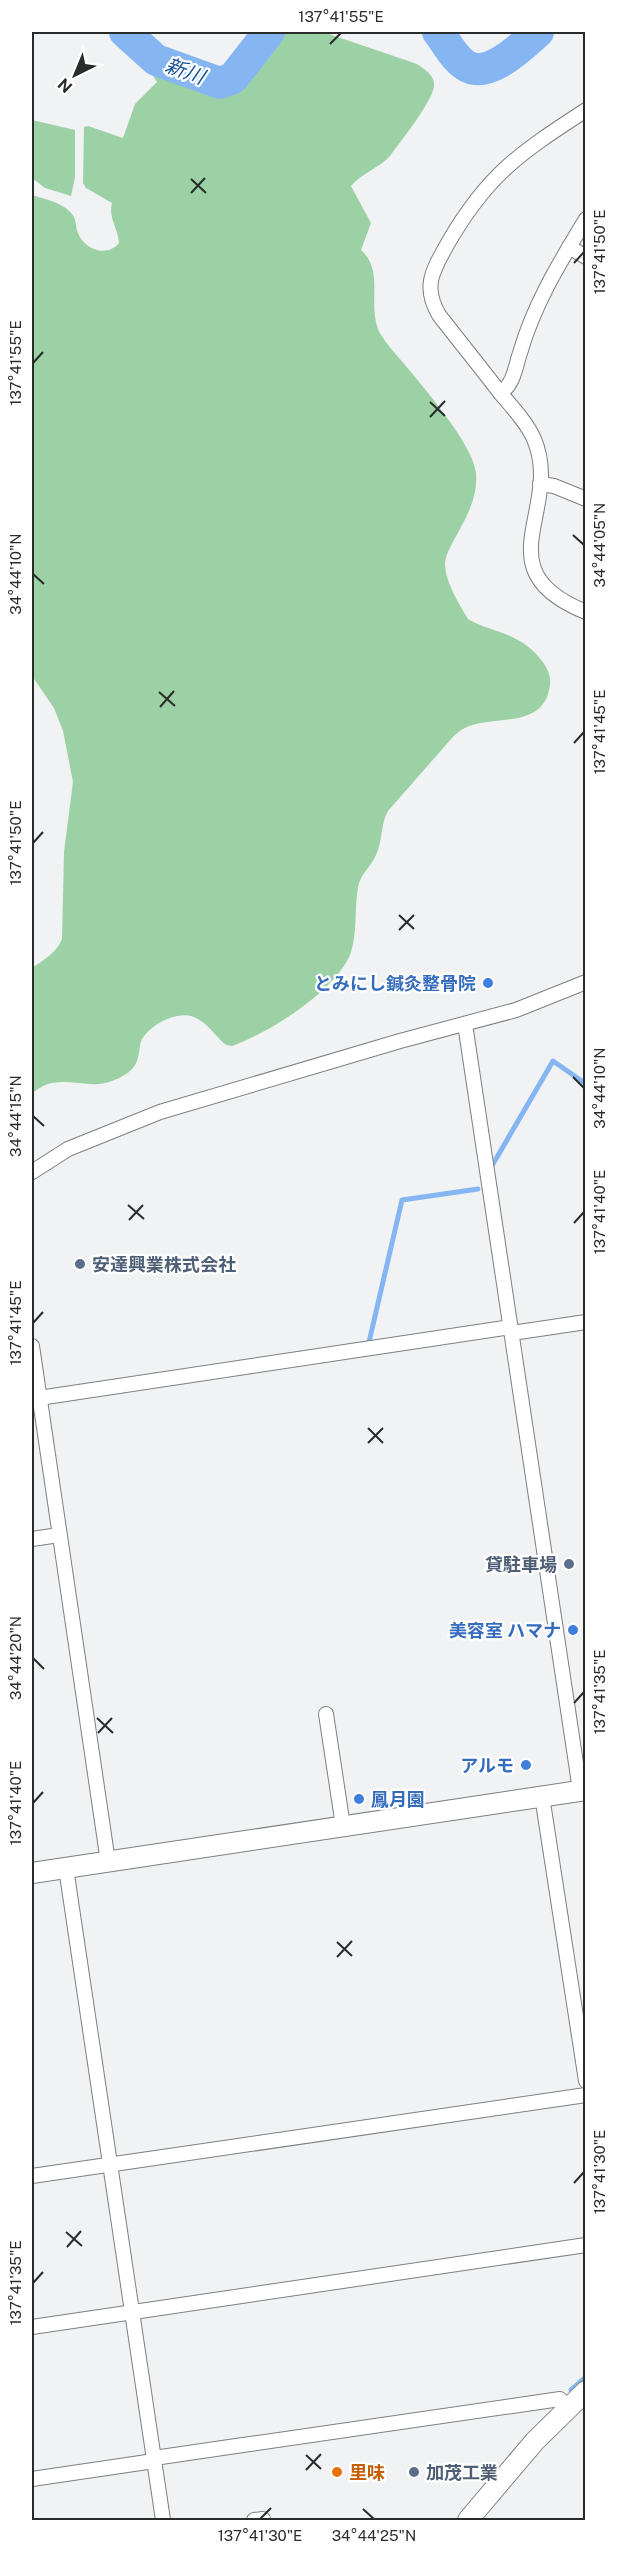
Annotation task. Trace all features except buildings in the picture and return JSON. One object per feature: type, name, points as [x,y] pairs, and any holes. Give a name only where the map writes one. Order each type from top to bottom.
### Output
[{"type":"street","points":[[585,110],[518,156],[489,183],[465,215],[431,277],[429,290],[432,304],[439,315],[501,393],[533,438],[541,466],[531,542],[531,558],[535,572],[542,585],[553,596],[585,612]]},
{"type":"street","points":[[501,393],[510,386],[532,318],[585,219]]},
{"type":"street","points":[[569,247],[585,257]]},
{"type":"street","points":[[540,484],[554,486],[585,499]]},
{"type":"street","points":[[32,1172],[68,1149],[160,1112],[530,1005],[585,982]]},
{"type":"street","points":[[32,1873],[583,1790],[465,1024]]},
{"type":"street","points":[[39,1398],[512,1330],[585,1322]]},
{"type":"street","points":[[32,1346],[108,1862]]},
{"type":"street","points":[[32,1539],[60,1535]]},
{"type":"street","points":[[326,1714],[343,1826]]},
{"type":"street","points":[[542,1796],[585,2081]]},
{"type":"street","points":[[66,1868],[163,2520]]},
{"type":"street","points":[[32,2176],[585,2095]]},
{"type":"street","points":[[32,2327],[585,2245]]},
{"type":"street","points":[[468,2520],[535,2441],[585,2391]]},
{"type":"street","points":[[32,2479],[560,2399],[568,2408]]},
{"type":"green space","points":[[278,32],[323,32],[417,64],[433,79],[434,86],[428,101],[390,156],[351,186],[371,223],[361,250],[372,267],[375,319],[379,332],[452,424],[472,459],[476,473],[475,491],[470,507],[446,557],[446,571],[450,585],[468,619],[513,637],[536,653],[547,668],[550,684],[546,699],[538,709],[528,715],[475,724],[459,732],[388,811],[378,850],[358,887],[354,938],[350,955],[342,969],[315,997],[264,1032],[232,1046],[226,1045],[199,1019],[188,1015],[173,1017],[146,1033],[141,1041],[135,1066],[120,1077],[97,1084],[52,1083],[32,1093],[32,968],[46,959],[62,939],[64,852],[73,782],[63,731],[54,708],[32,676],[32,195],[52,201],[72,214],[81,239],[91,248],[103,251],[114,247],[119,243],[111,213],[112,203],[86,188],[83,183],[84,127],[88,126],[123,138],[135,104],[157,82],[152,74],[159,69],[219,89],[226,89],[237,83]]},
{"type":"green space","points":[[32,120],[75,130],[75,177],[71,196],[45,188],[32,178]]},
{"type":"waterway","name":"新川","points":[[125,32],[156,60],[220,83],[233,78],[269,32]]},
{"type":"waterway","name":"新川","points":[[438,32],[457,58],[474,69],[494,65],[538,32]]},
{"type":"waterway","points":[[493,1164],[553,1061],[586,1084]]},
{"type":"waterway","points":[[369,1342],[402,1200],[478,1189]]},
{"type":"waterway","points":[[571,2390],[586,2377]]},
{"type":"place","name":"とみにし鍼灸整骨院","points":[[488,983]]},
{"type":"place","name":"安達興業株式会社","points":[[80,1264]]},
{"type":"place","name":"貸駐車場","points":[[569,1564]]},
{"type":"place","name":"美容室 ハマナ","points":[[573,1630]]},
{"type":"place","name":"アルモ","points":[[526,1765]]},
{"type":"place","name":"鳳月園","points":[[359,1799]]},
{"type":"place","name":"里味","points":[[337,2472]]},
{"type":"place","name":"加茂工業","points":[[414,2472]]}]
